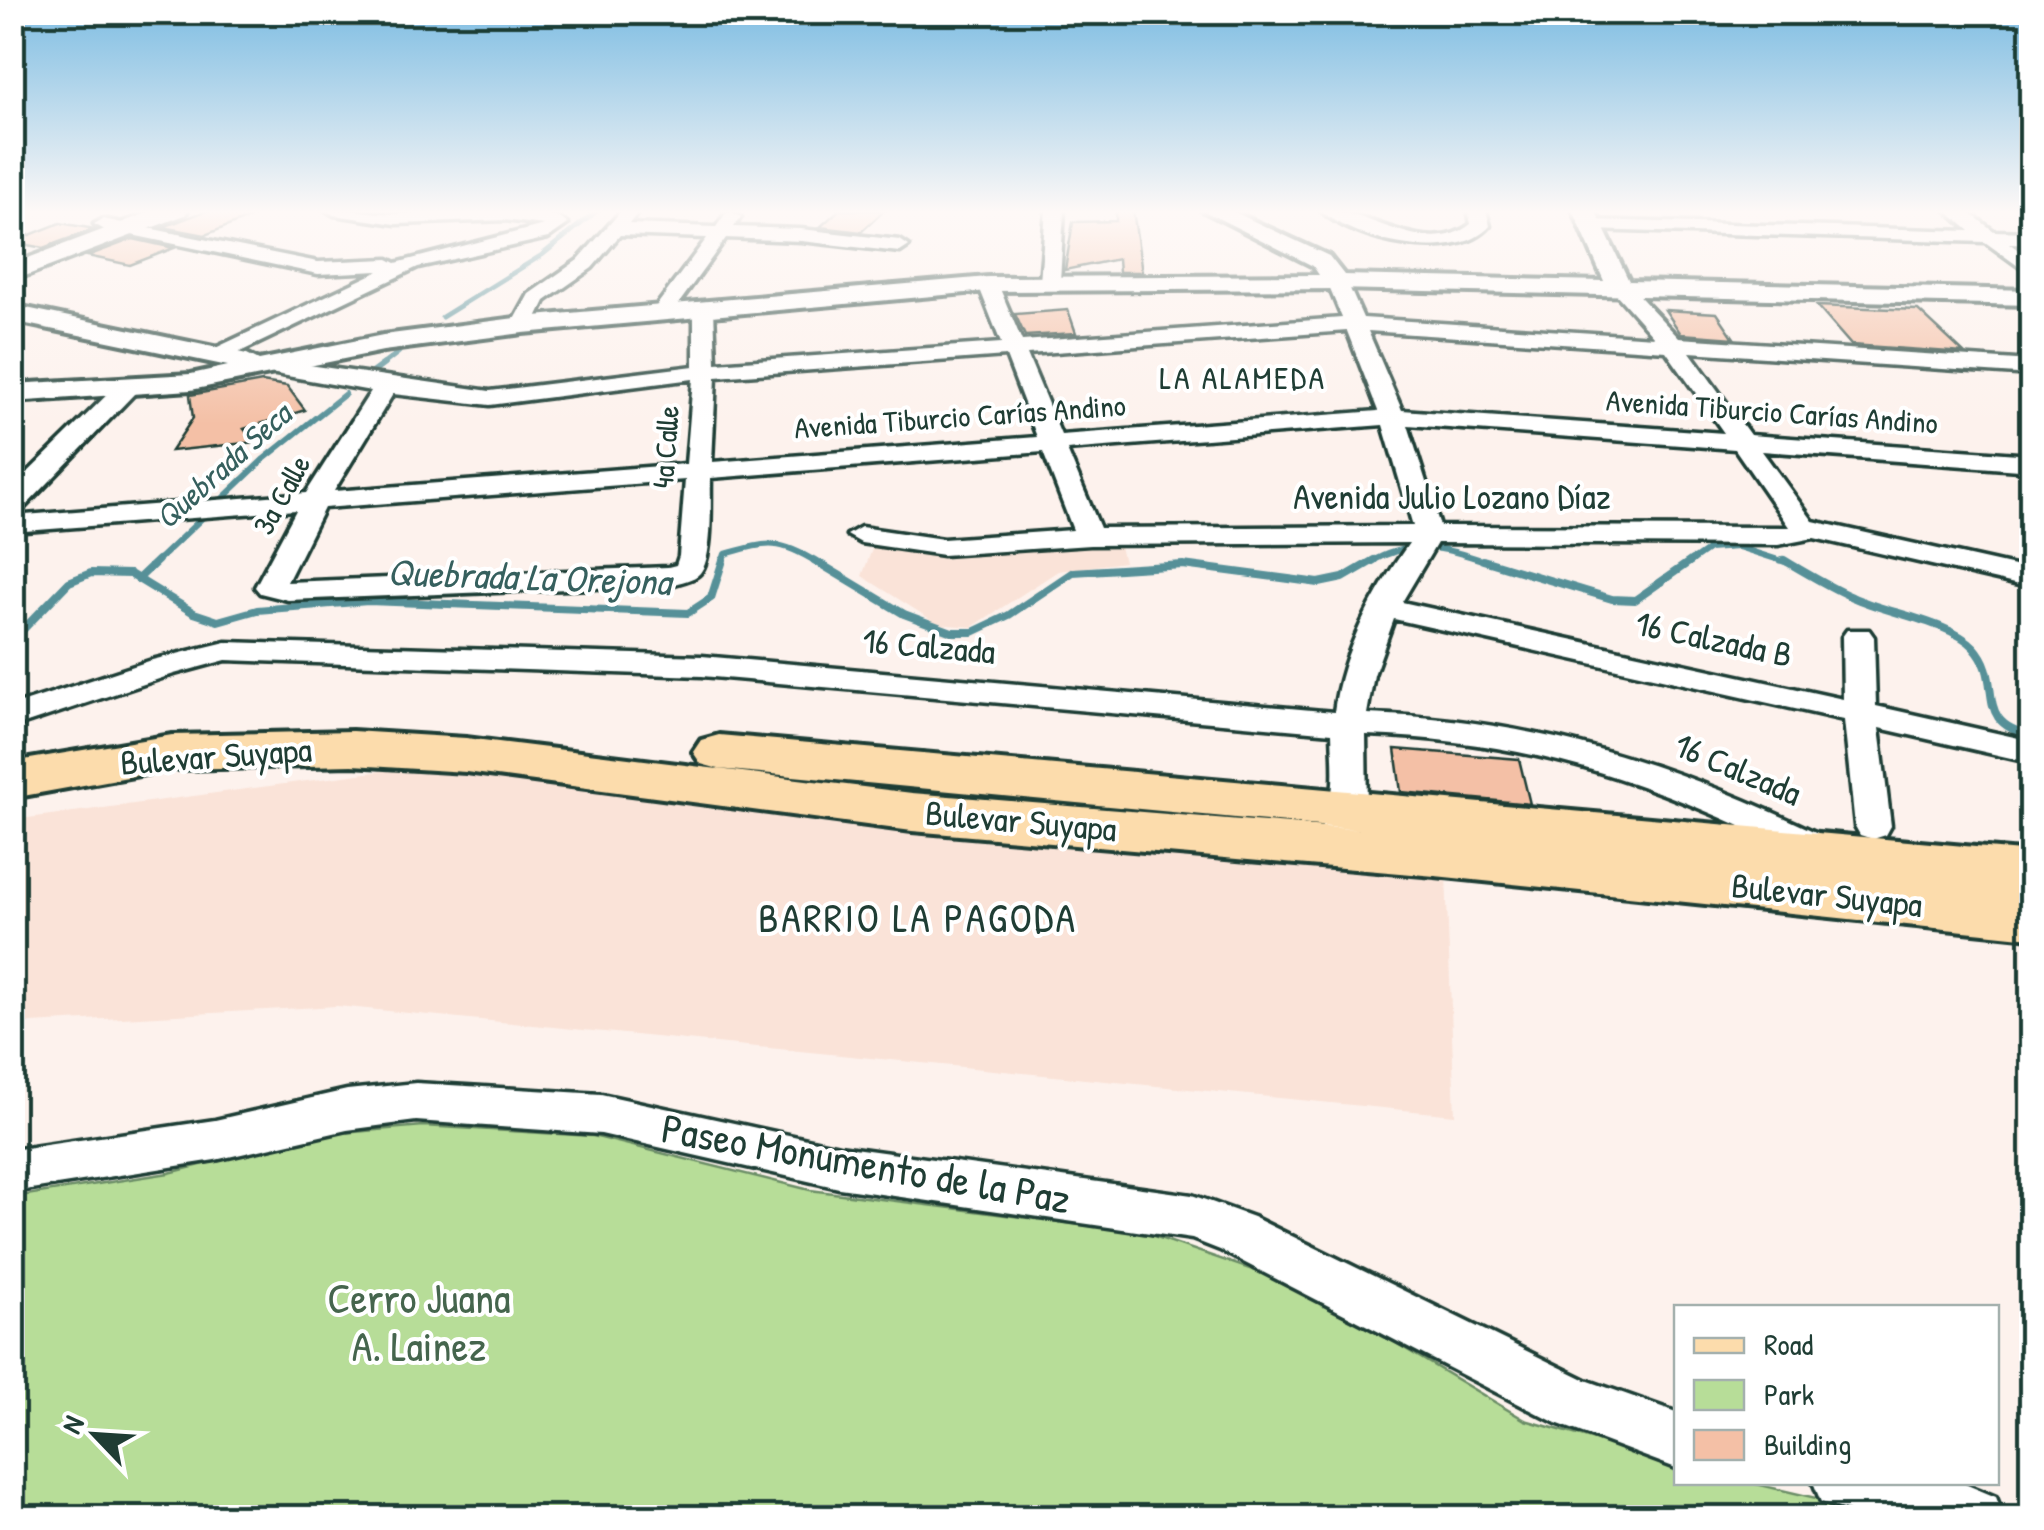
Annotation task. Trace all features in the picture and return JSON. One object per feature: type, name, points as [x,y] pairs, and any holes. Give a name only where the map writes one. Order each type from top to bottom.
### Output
[{"type":"main road","name":"Bulevar Suyapa","points":[[12,752],[204,724],[454,727],[2032,872]]},
{"type":"main road","name":"Bulevar Suyapa","points":[[12,780],[172,752],[395,750],[466,754],[912,812],[1288,842],[2032,916]]},
{"type":"street","points":[[304,314],[320,281]]},
{"type":"street","points":[[217,356],[373,281]]},
{"type":"street","points":[[524,325],[536,298],[560,281]]},
{"type":"street","points":[[662,313],[685,281]]},
{"type":"street","points":[[1617,281],[1673,345],[1803,527]]},
{"type":"street","points":[[1288,842],[1328,838],[1343,828],[1350,810],[1349,724],[1362,656],[1423,543],[1393,417],[1337,282]]},
{"type":"street","points":[[12,393],[191,382],[383,343],[524,325],[988,284],[1337,282],[2026,294]]},
{"type":"street","points":[[988,284],[1090,537]]},
{"type":"street","name":"4a Calle","points":[[270,586],[288,591],[670,576],[688,570],[693,556],[705,371],[704,310]]},
{"type":"street","points":[[14,312],[267,366],[490,398]]},
{"type":"street","points":[[366,417],[705,371],[1354,324],[2032,368]]},
{"type":"street","name":"3a Calle","points":[[270,586],[315,500],[386,386]]},
{"type":"street","points":[[12,504],[127,388]]},
{"type":"street","name":"Avenida Tiburcio Carías Andino","points":[[12,524],[1393,417],[2032,463]]},
{"type":"street","name":"Avenida Julio Lozano Díaz","points":[[861,535],[943,548],[1090,537],[1423,543],[1778,537],[1803,533],[1803,527],[2032,579]]},
{"type":"street","name":"16 Calzada B","points":[[1387,608],[2024,750]]},
{"type":"street","points":[[1858,637],[1860,712],[1872,826]]},
{"type":"street","name":"16 Calzada","points":[[12,718],[163,666],[226,651],[702,666],[1349,724],[1456,729],[1615,762],[1690,788],[1827,853]]},
{"type":"street","points":[[1350,810],[1362,829],[1404,854]]},
{"type":"street","name":"Paseo Monumento de la Paz","points":[[12,1172],[215,1140],[347,1110],[416,1102],[600,1114],[839,1166],[1192,1217],[1236,1233],[1575,1404],[1674,1439]]},
{"type":"street","points":[[1854,1485],[1949,1506],[1974,1518]]},
{"type":"shaded area","points":[[874,544],[1120,547],[1124,562],[1058,571],[972,627],[938,624],[862,576]]},
{"type":"shaded area","points":[[397,769],[1446,874],[1455,1115],[337,1006],[13,1024],[13,820]]},
{"type":"green space","name":"Cerro Juana A. Lainez","points":[[423,1126],[593,1136],[810,1190],[1145,1233],[1302,1287],[1525,1420],[1674,1462],[1674,1485],[1761,1485],[1901,1518],[13,1518],[13,1197],[169,1173],[319,1135]]},
{"type":"building","points":[[1817,306],[1918,310],[1964,353],[1851,345]]},
{"type":"building","points":[[1068,310],[1076,333],[1025,336],[1015,314]]},
{"type":"building","points":[[1665,310],[1717,313],[1734,338],[1681,334]]},
{"type":"building","points":[[262,382],[287,386],[305,410],[244,429],[255,442],[171,451],[193,418],[190,395]]},
{"type":"building","points":[[1395,749],[1519,759],[1530,804],[1401,792]]},
{"type":"waterway","name":"Quebrada Seca","points":[[442,317],[499,281]]},
{"type":"waterway","name":"Quebrada Seca","points":[[381,366],[399,352]]},
{"type":"waterway","name":"Quebrada Seca","points":[[369,375],[384,364]]},
{"type":"waterway","name":"Quebrada Seca","points":[[155,563],[264,459],[345,394]]},
{"type":"waterway","name":"Quebrada La Orejona","points":[[723,560],[725,554],[773,545],[793,549],[818,563]]},
{"type":"waterway","name":"Quebrada La Orejona","points":[[1689,563],[1709,549],[1738,547],[1788,563]]},
{"type":"waterway","name":"Quebrada La Orejona","points":[[1369,563],[1415,548],[1444,550],[1491,563]]},
{"type":"waterway","name":"Quebrada Seca","points":[[138,579],[158,560]]},
{"type":"waterway","name":"Quebrada La Orejona","points":[[138,579],[194,613],[218,621],[257,610],[368,601],[688,613],[711,598],[723,560]]},
{"type":"waterway","name":"Quebrada La Orejona","points":[[814,560],[904,614],[952,632],[973,632],[1009,615],[1073,572],[1183,565],[1319,583],[1343,578],[1374,560]]},
{"type":"waterway","name":"Quebrada La Orejona","points":[[1483,560],[1612,599],[1635,600],[1692,560]]},
{"type":"waterway","name":"Quebrada La Orejona","points":[[1784,560],[1852,597],[1963,638],[1983,660],[2001,721],[2032,735]]},
{"type":"waterway","name":"Quebrada La Orejona","points":[[12,641],[69,582],[91,573],[130,574],[138,579]]},
{"type":"district","name":"LA ALAMEDA","points":[[1243,378]]},
{"type":"district","name":"BARRIO LA PAGODA","points":[[918,918]]}]
